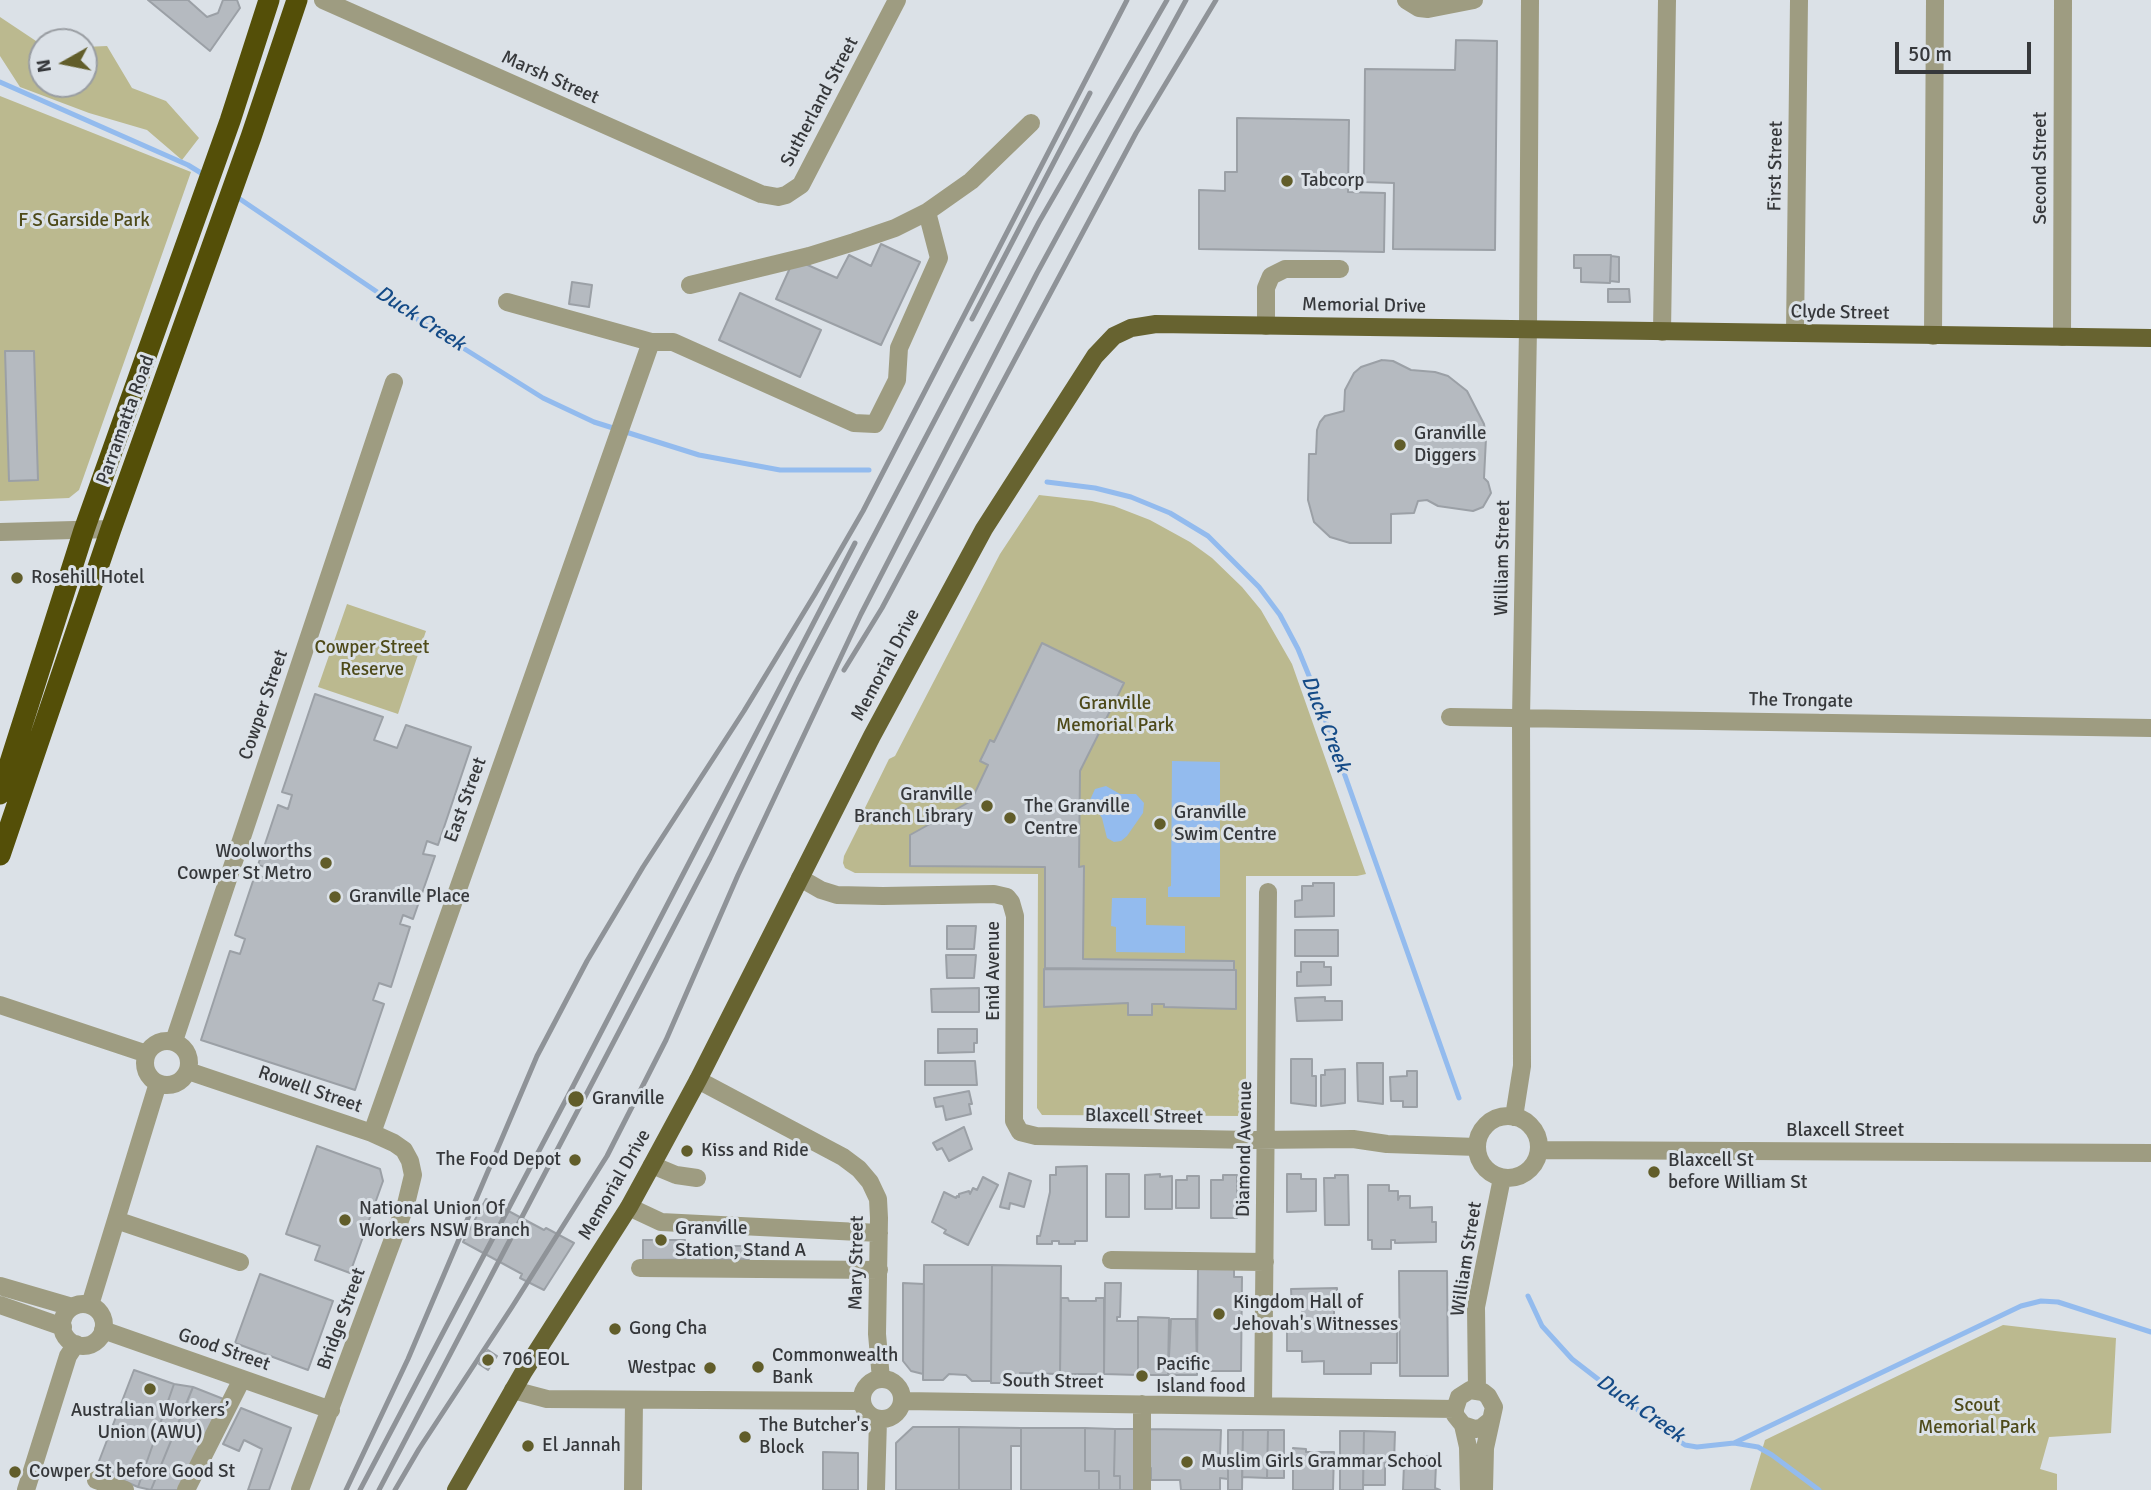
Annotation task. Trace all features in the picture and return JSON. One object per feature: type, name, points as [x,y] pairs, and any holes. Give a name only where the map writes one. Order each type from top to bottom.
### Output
[{"type":"highway","name":"Parramatta Road","points":[[0,794],[84,530],[230,121],[269,0]]},
{"type":"highway","name":"Parramatta Road","points":[[0,855],[111,528],[220,227],[297,0]]},
{"type":"main road","name":"Memorial Drive","points":[[456,1490],[513,1390],[629,1207],[698,1080],[891,699],[979,538],[1100,349],[1123,331],[1149,324],[1528,329]]},
{"type":"main road","name":"Clyde Street","points":[[1528,329],[2151,338]]},
{"type":"street","name":"Marsh Street","points":[[323,0],[761,194]]},
{"type":"street","name":"Sutherland Street","points":[[761,194],[778,197],[800,185],[897,0]]},
{"type":"street","points":[[1406,0],[1419,8],[1429,9],[1474,0]]},
{"type":"street","name":"William Street","points":[[1514,1117],[1522,1066],[1521,718],[1528,329],[1530,0]]},
{"type":"street","points":[[1662,332],[1667,0]]},
{"type":"street","name":"First Street","points":[[1795,333],[1799,0]]},
{"type":"street","points":[[1933,336],[1935,0]]},
{"type":"street","name":"Second Street","points":[[2062,337],[2063,0]]},
{"type":"street","points":[[690,285],[809,256],[895,228],[927,212],[971,181],[1031,123]]},
{"type":"street","points":[[507,302],[651,342],[673,342],[854,423],[875,424],[897,380],[899,348],[939,258],[927,212]]},
{"type":"street","points":[[1266,326],[1266,288],[1271,276],[1285,270],[1340,269]]},
{"type":"street","name":"East Street","points":[[372,1133],[651,342]]},
{"type":"street","name":"Cowper Street","points":[[174,1041],[394,382]]},
{"type":"street","points":[[0,532],[111,528]]},
{"type":"street","name":"The Trongate","points":[[1450,717],[2151,728]]},
{"type":"street","name":"Enid Avenue","points":[[800,878],[821,890],[837,895],[994,894],[1007,897],[1015,916],[1014,1121],[1020,1132]]},
{"type":"street","name":"Diamond Avenue","points":[[1263,1406],[1268,892]]},
{"type":"street","points":[[0,1005],[147,1054]]},
{"type":"street","points":[[161,1041],[174,1041],[186,1050],[190,1064],[188,1071],[172,1085],[158,1083],[145,1068],[147,1054],[150,1048],[161,1041]]},
{"type":"street","name":"Rowell Street","points":[[188,1071],[372,1133],[404,1150],[410,1161]]},
{"type":"street","name":"Mary Street","points":[[698,1080],[833,1151],[859,1169],[870,1182],[878,1199],[877,1334],[881,1379]]},
{"type":"street","points":[[0,1286],[81,1306],[100,1312],[104,1324],[100,1336],[89,1344],[76,1344],[66,1336],[64,1316],[81,1306],[116,1220],[158,1083]]},
{"type":"street","points":[[1503,1117],[1524,1121],[1532,1128],[1539,1143],[1534,1165],[1515,1178],[1502,1178],[1486,1169],[1477,1147],[1482,1131],[1489,1123],[1503,1117]]},
{"type":"street","name":"Blaxcell Street","points":[[1020,1132],[1036,1136],[1353,1139],[1387,1144],[1477,1147]]},
{"type":"street","name":"Blaxcell Street","points":[[1539,1150],[2151,1153]]},
{"type":"street","name":"Bridge Street","points":[[300,1490],[406,1204],[413,1175],[410,1161]]},
{"type":"street","points":[[652,1165],[676,1175],[697,1178]]},
{"type":"street","name":"William Street","points":[[1477,1390],[1476,1307],[1502,1178]]},
{"type":"street","points":[[629,1207],[661,1222],[879,1233]]},
{"type":"street","points":[[116,1220],[240,1262]]},
{"type":"street","points":[[1111,1261],[1265,1262]]},
{"type":"street","points":[[640,1268],[878,1270]]},
{"type":"street","points":[[0,1304],[63,1327]]},
{"type":"street","name":"Good Street","points":[[103,1330],[331,1410]]},
{"type":"street","points":[[26,1490],[68,1356],[76,1344]]},
{"type":"street","points":[[186,1490],[242,1379]]},
{"type":"street","points":[[881,1379],[896,1384],[902,1395],[901,1408],[892,1418],[878,1420],[867,1413],[862,1401],[866,1386],[881,1379]]},
{"type":"street","points":[[513,1390],[547,1399],[862,1401]]},
{"type":"street","points":[[1469,1490],[1468,1447],[1463,1425],[1455,1415],[1455,1409],[1459,1397],[1470,1390],[1477,1390],[1492,1401],[1494,1407],[1485,1448],[1484,1490]]},
{"type":"street","points":[[633,1490],[634,1400]]},
{"type":"street","name":"South Street","points":[[902,1401],[1455,1409]]},
{"type":"street","points":[[1142,1404],[1142,1490]]},
{"type":"street","points":[[876,1490],[878,1420]]},
{"type":"street","points":[[1463,1425],[1475,1429],[1491,1420]]},
{"type":"street","points":[[96,1480],[125,1490]]},
{"type":"green space","points":[[0,17],[28,36],[28,90],[20,87],[0,56]]},
{"type":"green space","points":[[98,46],[107,46],[132,88],[166,101],[199,138],[182,160],[147,130],[49,98],[98,98]]},
{"type":"green space","name":"F S Garside Park","points":[[0,96],[191,172],[79,490],[69,498],[0,501]]},
{"type":"green space","name":"Granville Memorial Park","points":[[1039,495],[1092,501],[1150,520],[1190,542],[1212,558],[1242,587],[1261,610],[1292,664],[1366,874],[1246,876],[1246,1108],[1240,1116],[1042,1115],[1037,1108],[1038,874],[855,873],[845,868],[843,863],[862,820],[861,816],[889,759],[895,756],[1000,554]]},
{"type":"green space","name":"Cowper Street Reserve","points":[[347,604],[426,631],[398,714],[318,687]]},
{"type":"green space","name":"Scout Memorial Park","points":[[2003,1325],[2116,1338],[2111,1433],[2049,1437],[2040,1469],[2057,1474],[2057,1490],[1750,1490],[1765,1440]]},
{"type":"water","points":[[1172,761],[1220,762],[1220,897],[1168,897],[1168,887],[1171,886]]},
{"type":"water","points":[[1106,786],[1120,794],[1136,794],[1144,803],[1143,813],[1121,841],[1114,842],[1107,838],[1102,818],[1090,800],[1095,789]]},
{"type":"water","points":[[1112,898],[1146,898],[1146,925],[1185,926],[1185,953],[1116,952],[1116,927],[1111,926]]},
{"type":"building","points":[[148,0],[188,0],[207,17],[218,13],[223,0],[237,0],[240,8],[210,51]]},
{"type":"building","points":[[1456,40],[1497,41],[1495,250],[1393,249],[1394,183],[1364,182],[1365,69],[1455,70]]},
{"type":"building","name":"Tabcorp","points":[[1237,118],[1349,120],[1348,192],[1385,193],[1384,252],[1199,249],[1199,190],[1225,191],[1225,172],[1237,172]]},
{"type":"building","points":[[881,244],[920,262],[881,345],[776,299],[794,259],[837,278],[849,255],[871,266]]},
{"type":"building","points":[[1574,255],[1611,255],[1610,283],[1581,282],[1581,268],[1574,268]]},
{"type":"building","points":[[1611,256],[1619,257],[1619,282],[1610,281]]},
{"type":"building","points":[[572,282],[592,285],[589,307],[569,304]]},
{"type":"building","points":[[1608,289],[1629,289],[1630,302],[1608,302]]},
{"type":"building","points":[[740,293],[821,330],[800,377],[719,340]]},
{"type":"building","points":[[5,351],[34,351],[38,480],[9,481]]},
{"type":"building","name":"Granville Diggers","points":[[1382,360],[1393,361],[1411,370],[1448,376],[1467,391],[1484,424],[1484,478],[1491,493],[1483,507],[1473,511],[1438,506],[1427,500],[1418,501],[1414,513],[1391,514],[1391,543],[1350,543],[1330,537],[1314,522],[1308,500],[1309,454],[1316,454],[1320,422],[1325,416],[1344,411],[1345,390],[1354,373],[1361,367]]},
{"type":"building","name":"The Granville Centre","points":[[1042,643],[1124,683],[1080,771],[1079,867],[1084,866],[1083,959],[1234,961],[1234,970],[1045,968],[1045,867],[910,866],[910,835],[971,801],[988,765],[980,761],[990,740],[994,742]]},
{"type":"building","name":"Granville Place","points":[[315,694],[383,717],[374,740],[397,748],[406,725],[471,747],[438,845],[427,841],[423,854],[435,856],[413,919],[403,915],[400,924],[410,927],[391,987],[379,983],[373,1000],[384,1004],[355,1090],[201,1040],[230,951],[240,954],[245,939],[235,935],[255,875],[265,878],[269,868],[258,865],[278,805],[288,809],[292,795],[282,792]]},
{"type":"building","points":[[1313,883],[1334,883],[1334,916],[1295,917],[1295,901],[1302,900],[1302,886],[1313,886]]},
{"type":"building","points":[[947,926],[976,926],[974,949],[947,949]]},
{"type":"building","points":[[1295,930],[1338,930],[1338,956],[1295,956]]},
{"type":"building","points":[[946,955],[976,955],[974,978],[947,978]]},
{"type":"building","points":[[1301,962],[1324,962],[1324,967],[1331,967],[1331,985],[1297,986],[1297,972],[1301,972]]},
{"type":"building","points":[[1044,969],[1236,970],[1236,1009],[1164,1007],[1164,1004],[1152,1004],[1152,1015],[1128,1015],[1128,1003],[1044,1007]]},
{"type":"building","points":[[979,988],[979,1012],[932,1012],[931,989]]},
{"type":"building","points":[[1325,997],[1325,1001],[1342,1001],[1342,1020],[1297,1021],[1295,998]]},
{"type":"building","points":[[938,1029],[977,1029],[974,1052],[938,1053]]},
{"type":"building","points":[[1291,1059],[1312,1059],[1312,1076],[1316,1076],[1316,1106],[1291,1103]]},
{"type":"building","points":[[925,1061],[975,1061],[977,1085],[925,1085]]},
{"type":"building","points":[[1357,1063],[1383,1063],[1383,1104],[1358,1101]]},
{"type":"building","points":[[1345,1069],[1345,1103],[1321,1106],[1321,1075],[1325,1075],[1325,1070]]},
{"type":"building","points":[[1407,1071],[1417,1071],[1417,1107],[1403,1107],[1403,1101],[1391,1101],[1390,1077],[1407,1076]]},
{"type":"building","points":[[969,1091],[971,1114],[946,1120],[943,1106],[936,1107],[934,1098]]},
{"type":"building","points":[[964,1127],[972,1149],[949,1161],[942,1148],[937,1150],[933,1143]]},
{"type":"building","points":[[317,1146],[380,1169],[383,1181],[350,1273],[315,1260],[320,1246],[286,1234]]},
{"type":"building","points":[[1087,1166],[1087,1241],[1075,1241],[1075,1244],[1052,1241],[1052,1244],[1037,1244],[1050,1192],[1050,1175],[1056,1175],[1056,1167]]},
{"type":"building","points":[[1009,1173],[1031,1181],[1024,1207],[1010,1203],[1009,1209],[1000,1207]]},
{"type":"building","points":[[1106,1174],[1129,1174],[1129,1217],[1106,1217]]},
{"type":"building","points":[[1160,1174],[1160,1177],[1172,1176],[1172,1209],[1145,1209],[1145,1175]]},
{"type":"building","points":[[1287,1174],[1301,1174],[1301,1179],[1316,1179],[1316,1211],[1287,1212]]},
{"type":"building","points":[[1223,1175],[1237,1175],[1237,1218],[1211,1218],[1211,1180],[1223,1180]]},
{"type":"building","points":[[1335,1175],[1348,1175],[1349,1225],[1325,1225],[1324,1178],[1335,1178]]},
{"type":"building","points":[[1187,1176],[1199,1176],[1199,1208],[1176,1208],[1176,1180],[1187,1180]]},
{"type":"building","points":[[983,1177],[998,1185],[968,1245],[944,1233],[946,1230],[932,1222],[944,1192],[956,1198],[969,1191],[970,1194],[973,1188],[977,1190]]},
{"type":"building","points":[[1368,1185],[1389,1185],[1389,1191],[1398,1191],[1398,1200],[1400,1196],[1410,1196],[1410,1208],[1432,1207],[1432,1222],[1436,1222],[1436,1242],[1395,1243],[1395,1240],[1391,1240],[1391,1249],[1372,1249],[1372,1240],[1368,1240]]},
{"type":"building","points":[[486,1199],[574,1243],[544,1290],[520,1278],[522,1274],[463,1242]]},
{"type":"building","points":[[643,1240],[685,1240],[684,1246],[700,1246],[700,1255],[712,1255],[712,1247],[721,1247],[721,1254],[733,1254],[733,1246],[744,1246],[744,1254],[749,1254],[749,1259],[643,1260]]},
{"type":"building","points":[[924,1265],[992,1265],[991,1381],[972,1381],[966,1375],[949,1374],[943,1380],[923,1380]]},
{"type":"building","points":[[992,1265],[1061,1266],[1060,1374],[1020,1373],[1020,1383],[991,1383]]},
{"type":"building","name":"Kingdom Hall of Jehovah's Witnesses","points":[[1198,1267],[1234,1268],[1234,1277],[1242,1277],[1241,1371],[1197,1371]]},
{"type":"building","points":[[1399,1271],[1447,1271],[1448,1376],[1400,1376]]},
{"type":"building","points":[[260,1274],[333,1301],[308,1370],[235,1343]]},
{"type":"building","points":[[903,1283],[924,1284],[923,1374],[911,1371],[903,1361]]},
{"type":"building","points":[[1105,1283],[1121,1283],[1120,1317],[1117,1317],[1117,1321],[1138,1321],[1138,1375],[1104,1374]]},
{"type":"building","points":[[1337,1288],[1334,1320],[1302,1321],[1302,1307],[1292,1307],[1291,1289]]},
{"type":"building","points":[[1061,1298],[1068,1298],[1069,1301],[1096,1301],[1096,1298],[1104,1298],[1104,1374],[1060,1374]]},
{"type":"building","points":[[1138,1317],[1169,1318],[1168,1375],[1138,1375]]},
{"type":"building","points":[[1171,1319],[1196,1319],[1197,1375],[1168,1375]]},
{"type":"building","points":[[1366,1320],[1366,1329],[1397,1329],[1397,1363],[1371,1363],[1371,1374],[1324,1374],[1324,1361],[1302,1362],[1302,1351],[1287,1351],[1287,1321]]},
{"type":"building","name":"706 EOL","points":[[488,1350],[497,1356],[488,1370],[479,1364]]},
{"type":"building","points":[[134,1370],[174,1384],[138,1487],[96,1469]]},
{"type":"building","points":[[174,1384],[193,1387],[151,1490],[138,1487]]},
{"type":"building","points":[[193,1387],[226,1400],[182,1490],[151,1490]]},
{"type":"building","points":[[241,1408],[291,1428],[269,1490],[248,1490],[262,1449],[244,1440],[239,1451],[223,1444]]},
{"type":"building","points":[[913,1427],[959,1427],[959,1490],[896,1490],[896,1443]]},
{"type":"building","points":[[959,1427],[1021,1428],[1021,1446],[1011,1446],[1011,1490],[959,1490]]},
{"type":"building","points":[[1021,1428],[1085,1428],[1085,1471],[1099,1471],[1099,1490],[1021,1490]]},
{"type":"building","points":[[1085,1428],[1115,1429],[1114,1476],[1120,1476],[1120,1490],[1099,1490],[1099,1471],[1085,1471]]},
{"type":"building","points":[[1115,1429],[1136,1429],[1135,1490],[1120,1490],[1120,1476],[1114,1476]]},
{"type":"building","name":"Muslim Girls Grammar School","points":[[1146,1429],[1221,1430],[1220,1456],[1228,1456],[1228,1479],[1220,1478],[1220,1490],[1181,1490],[1180,1480],[1151,1480],[1151,1468],[1145,1468]]},
{"type":"building","points":[[1228,1430],[1243,1430],[1242,1490],[1228,1490]]},
{"type":"building","points":[[1243,1430],[1268,1430],[1267,1478],[1242,1477]]},
{"type":"building","points":[[1268,1430],[1284,1430],[1284,1478],[1267,1478]]},
{"type":"building","points":[[1340,1431],[1364,1431],[1363,1490],[1340,1490]]},
{"type":"building","points":[[1364,1431],[1395,1432],[1394,1463],[1385,1463],[1385,1485],[1363,1485]]},
{"type":"building","points":[[1293,1448],[1306,1449],[1306,1452],[1334,1452],[1333,1490],[1293,1490]]},
{"type":"building","points":[[823,1452],[858,1453],[858,1490],[823,1490]]},
{"type":"building","points":[[1410,1456],[1428,1456],[1428,1464],[1436,1464],[1435,1488],[1440,1490],[1403,1490],[1404,1464],[1410,1464]]},
{"type":"waterway","name":"Duck Creek","points":[[0,82],[188,165],[206,176]]},
{"type":"waterway","name":"Duck Creek","points":[[234,195],[420,321],[543,398],[594,422],[699,455],[780,470],[869,470]]},
{"type":"waterway","name":"Duck Creek","points":[[1047,482],[1095,488],[1131,497],[1170,513],[1208,536],[1259,587],[1280,615],[1314,688],[1459,1098]]},
{"type":"waterway","name":"Duck Creek","points":[[1528,1296],[1542,1326],[1572,1359],[1673,1437],[1685,1445],[1697,1447],[1734,1443],[1758,1447],[1819,1490]]},
{"type":"waterway","points":[[1734,1443],[2021,1306],[2041,1301],[2058,1302],[2151,1332]]},
{"type":"railway","points":[[346,1490],[408,1359],[537,1056],[587,961],[643,867],[744,711],[863,511],[1127,0]]},
{"type":"railway","points":[[379,1490],[710,858],[798,680],[1039,222],[1167,0]]},
{"type":"railway","points":[[395,1490],[607,1156],[666,1040],[738,875],[861,614],[1037,273],[1186,0]]},
{"type":"railway","points":[[844,670],[882,608],[1136,133],[1216,0]]},
{"type":"railway","points":[[972,319],[1090,93]]},
{"type":"railway","points":[[360,1490],[855,543]]},
{"type":"place","name":"Tabcorp","points":[[1287,181]]},
{"type":"place","name":"Granville Diggers","points":[[1400,445]]},
{"type":"place","name":"Rosehill Hotel","points":[[17,578]]},
{"type":"place","name":"Granville Branch Library","points":[[987,806]]},
{"type":"place","name":"The Granville Centre","points":[[1010,818]]},
{"type":"place","name":"Granville Swim Centre","points":[[1160,824]]},
{"type":"place","name":"Woolworths Cowper St Metro","points":[[326,863]]},
{"type":"place","name":"Granville Place","points":[[335,897]]},
{"type":"place","name":"Granville","points":[[576,1099]]},
{"type":"place","name":"Kiss and Ride","points":[[687,1151]]},
{"type":"place","name":"The Food Depot","points":[[575,1160]]},
{"type":"place","name":"Blaxcell St before William St","points":[[1654,1172]]},
{"type":"place","name":"National Union Of Workers NSW Branch","points":[[345,1220]]},
{"type":"place","name":"Granville Station, Stand A","points":[[661,1240]]},
{"type":"place","name":"Kingdom Hall of Jehovah's Witnesses","points":[[1219,1314]]},
{"type":"place","name":"Gong Cha","points":[[615,1329]]},
{"type":"place","name":"706 EOL","points":[[488,1360]]},
{"type":"place","name":"Commonwealth Bank","points":[[758,1367]]},
{"type":"place","name":"Westpac","points":[[710,1368]]},
{"type":"place","name":"Pacific Island food","points":[[1142,1376]]},
{"type":"place","name":"Australian Workers’ Union (AWU)","points":[[150,1389]]},
{"type":"place","name":"The Butcher's Block","points":[[745,1437]]},
{"type":"place","name":"El Jannah","points":[[528,1446]]},
{"type":"place","name":"Muslim Girls Grammar School","points":[[1187,1462]]},
{"type":"place","name":"Cowper St before Good St","points":[[15,1472]]}]
